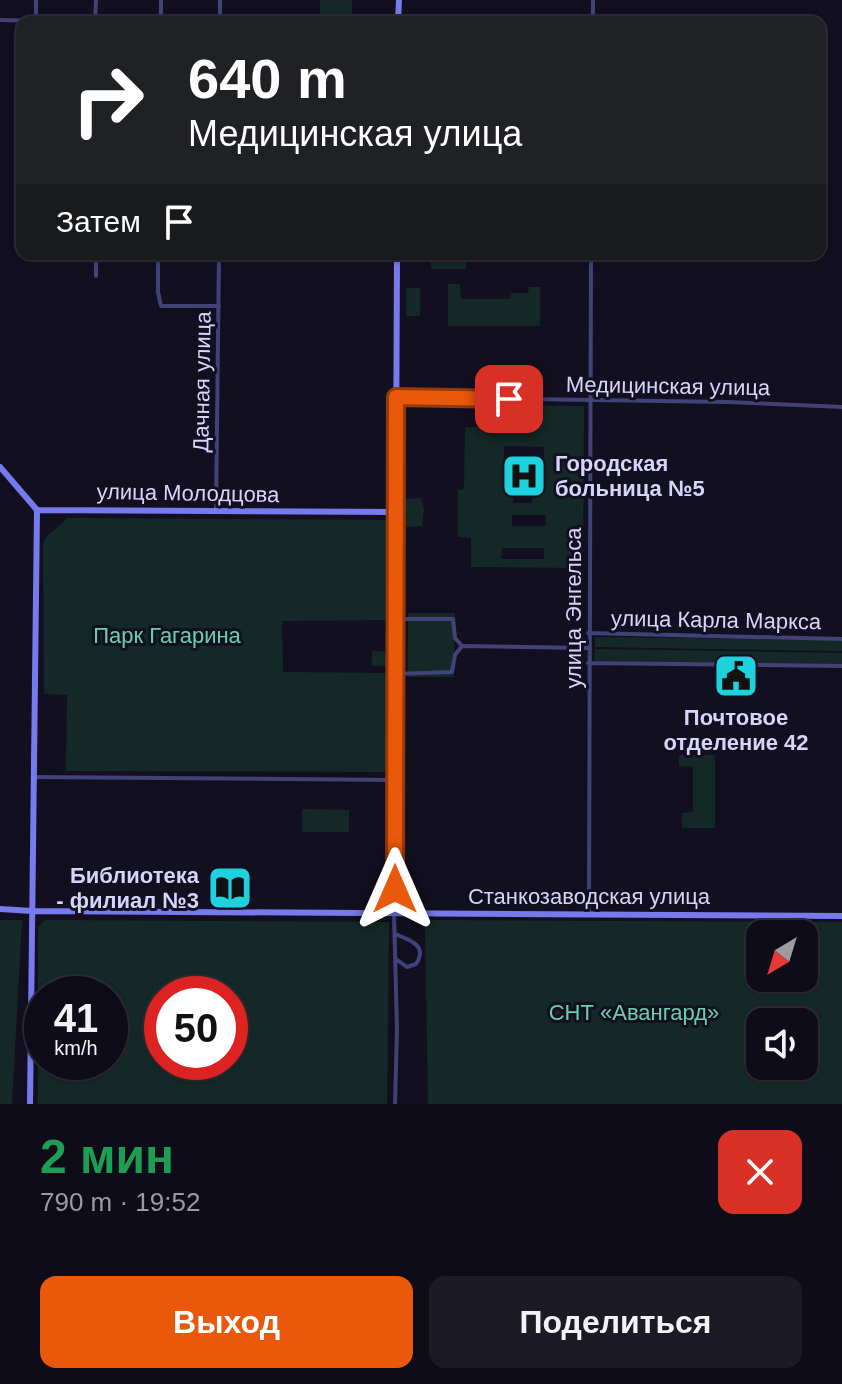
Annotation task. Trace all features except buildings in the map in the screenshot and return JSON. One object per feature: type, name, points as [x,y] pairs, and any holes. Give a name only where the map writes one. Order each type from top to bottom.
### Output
[{"type":"street","points":[[96,260],[96,276]]},
{"type":"street","points":[[158,260],[161,306],[219,306]]},
{"type":"street","name":"Дачная улица","points":[[216,510],[219,260]]},
{"type":"street","points":[[395,1104],[397,260]]},
{"type":"street","name":"улица Энгельса","points":[[589,914],[591,260]]},
{"type":"street","name":"Медицинская улица","points":[[396,397],[738,402],[842,407]]},
{"type":"street","points":[[0,467],[37,510],[30,1104]]},
{"type":"street","name":"улица Молодцова","points":[[37,510],[396,512]]},
{"type":"street","points":[[394,674],[452,672],[455,655],[462,646],[455,638],[453,619],[395,619]]},
{"type":"street","name":"улица Карла Маркса","points":[[588,633],[842,639]]},
{"type":"street","name":"улица Карла Маркса","points":[[462,646],[588,648]]},
{"type":"street","name":"улица Карла Маркса","points":[[588,663],[842,666]]},
{"type":"street","points":[[33,777],[394,780]]},
{"type":"street","name":"Станкозаводская улица","points":[[0,909],[842,916]]},
{"type":"street","points":[[395,934],[420,947],[421,957],[416,964],[407,967],[396,959]]},
{"type":"green space","points":[[320,0],[352,0],[352,16],[320,16]]},
{"type":"green space","points":[[431,260],[466,260],[466,269],[431,269]]},
{"type":"green space","points":[[448,284],[460,284],[461,299],[510,299],[511,293],[528,293],[529,287],[540,287],[540,326],[448,326]]},
{"type":"green space","points":[[406,288],[420,288],[420,316],[406,316]]},
{"type":"green space","name":"Городская больница №5","points":[[483,405],[584,406],[583,568],[471,567],[471,538],[458,537],[458,490],[464,489],[465,427],[483,427]],"holes":[[[504,446],[544,447],[543,489],[533,489],[532,503],[513,503],[513,488],[503,488]],[[512,515],[546,515],[546,526],[512,526]],[[502,548],[544,548],[544,559],[501,559]]]},
{"type":"green space","points":[[421,498],[424,510],[422,526],[406,527],[405,499]]},
{"type":"green space","name":"Парк Гагарина","points":[[68,518],[391,520],[391,620],[282,621],[283,672],[390,673],[390,772],[66,771],[67,695],[44,694],[43,543]]},
{"type":"green space","points":[[408,613],[455,613],[454,677],[408,677]]},
{"type":"green space","points":[[595,637],[842,640],[842,651],[595,647]]},
{"type":"green space","points":[[595,649],[842,653],[842,665],[594,661]]},
{"type":"green space","points":[[372,651],[389,652],[389,666],[372,666]]},
{"type":"green space","points":[[679,755],[715,755],[715,828],[682,828],[682,813],[693,812],[693,767],[679,766]]},
{"type":"green space","points":[[302,809],[349,810],[349,832],[302,832]]},
{"type":"green space","points":[[0,920],[22,920],[12,1104],[0,1104]]},
{"type":"green space","points":[[45,920],[389,922],[387,1104],[38,1104],[38,1080],[128,1080],[128,976],[38,976],[38,927]]},
{"type":"green space","name":"СНТ «Авангард»","points":[[425,920],[746,922],[746,992],[818,992],[818,922],[842,922],[842,1104],[428,1104]]},
{"type":"place","name":"Городская больница №5","points":[[524,476]]},
{"type":"place","name":"Почтовое отделение 42","points":[[736,676]]},
{"type":"place","name":"Библиотека - филиал №3","points":[[230,888]]},
{"type":"route","points":[[395,889],[396,397],[509,399]]}]
